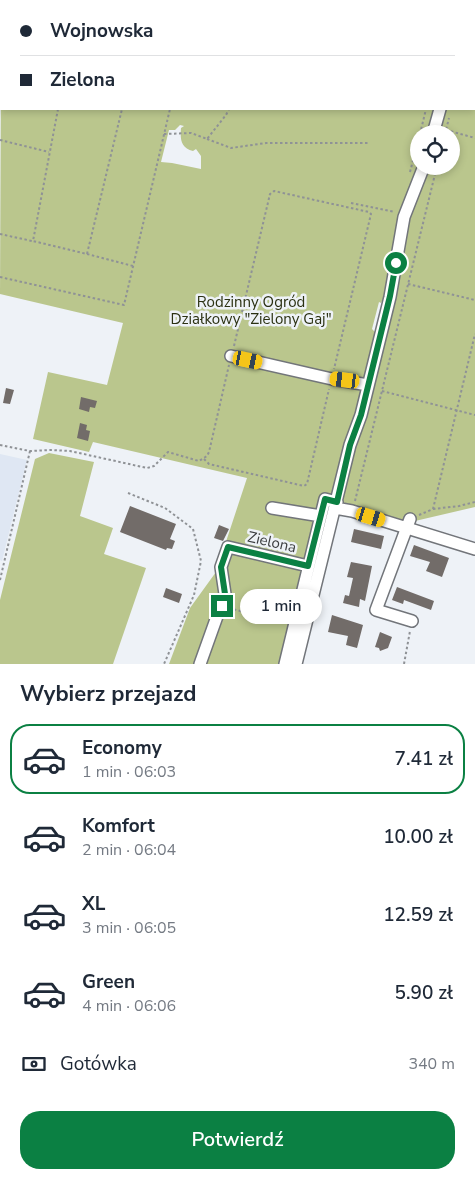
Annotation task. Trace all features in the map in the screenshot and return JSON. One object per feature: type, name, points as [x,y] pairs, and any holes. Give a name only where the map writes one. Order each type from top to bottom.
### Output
[{"type":"street","points":[[436,125],[440,110]]},
{"type":"street","points":[[296,664],[350,445],[361,415],[390,296],[404,217],[420,175]]},
{"type":"street","points":[[231,356],[332,379],[368,385]]},
{"type":"street","points":[[285,664],[325,499],[352,511],[408,523],[475,549]]},
{"type":"street","points":[[272,508],[321,516]]},
{"type":"street","points":[[408,523],[376,610],[412,621]]},
{"type":"street","name":"Zielona","points":[[222,606],[225,594],[221,567],[228,547],[308,566]]},
{"type":"street","points":[[200,664],[222,606]]},
{"type":"path","points":[[33,241],[58,110]]},
{"type":"path","points":[[87,254],[122,110]]},
{"type":"path","points":[[0,276],[124,305],[170,110]]},
{"type":"path","points":[[207,139],[228,110]]},
{"type":"path","points":[[422,125],[426,110]]},
{"type":"path","points":[[448,125],[450,116]]},
{"type":"path","points":[[164,134],[191,133],[231,148],[266,143],[369,143]]},
{"type":"path","points":[[460,135],[475,138]]},
{"type":"path","points":[[0,140],[50,152]]},
{"type":"path","points":[[352,511],[435,175]]},
{"type":"path","points":[[351,203],[400,213]]},
{"type":"path","points":[[0,234],[133,266]]},
{"type":"path","points":[[408,284],[475,300]]},
{"type":"path","points":[[433,509],[475,334]]},
{"type":"path","points":[[382,391],[475,415]]},
{"type":"path","points":[[0,445],[30,451],[0,580]]},
{"type":"path","points":[[128,493],[165,508],[193,529],[201,561],[194,595],[164,664]]},
{"type":"path","points":[[408,523],[433,509],[475,502]]},
{"type":"path","points":[[222,606],[294,626]]},
{"type":"path","points":[[404,664],[412,621]]},
{"type":"shaded area","points":[[0,454],[27,460],[2,561],[0,560]]},
{"type":"green space","name":"Rodzinny Ogród Działkowy \"Zielony Gaj\"","points":[[1,110],[437,110],[432,125],[410,125],[410,175],[416,175],[386,299],[383,299],[381,303],[379,302],[372,329],[375,332],[378,330],[356,416],[352,423],[334,500],[330,498],[287,664],[169,664],[190,608],[216,572],[247,478],[93,442],[89,452],[33,439],[48,372],[107,385],[123,323],[0,294]],"holes":[[[180,125],[184,126],[181,128],[184,146],[189,150],[193,151],[196,149],[201,156],[201,169],[161,162],[169,130],[175,130]]]},
{"type":"green space","points":[[441,110],[475,110],[475,507],[415,521],[407,519],[402,523],[342,502],[345,480],[350,474],[348,465],[402,236],[424,175],[460,175],[460,125],[437,125]]},
{"type":"green space","points":[[49,453],[94,462],[80,516],[113,528],[104,554],[146,568],[113,664],[0,664],[0,600],[35,459]]},
{"type":"building","points":[[6,388],[14,390],[10,404],[3,403]]},
{"type":"building","points":[[81,397],[97,401],[95,408],[90,407],[89,412],[79,409]]},
{"type":"building","points":[[80,423],[87,425],[86,430],[90,431],[88,441],[77,438]]},
{"type":"building","points":[[130,506],[176,524],[170,539],[175,541],[172,549],[167,548],[166,550],[120,532]]},
{"type":"building","points":[[219,525],[229,529],[223,541],[214,538]]},
{"type":"building","points":[[354,529],[384,536],[381,549],[351,542]]},
{"type":"building","points":[[414,545],[449,558],[442,577],[426,571],[430,562],[410,556]]},
{"type":"building","points":[[351,562],[372,566],[365,601],[360,599],[359,607],[343,603],[345,595],[349,596],[353,578],[347,577]]},
{"type":"building","points":[[397,587],[434,601],[431,610],[404,600],[403,604],[392,600]]},
{"type":"building","points":[[166,588],[182,594],[179,603],[163,597]]},
{"type":"building","points":[[332,615],[363,625],[357,648],[346,645],[348,636],[328,632]]},
{"type":"building","points":[[380,632],[392,637],[388,648],[380,651],[379,648],[375,647]]},
{"type":"route","points":[[222,606],[225,594],[221,567],[228,547],[308,566],[325,499],[337,502],[350,445],[361,415],[390,296],[396,263]]}]
